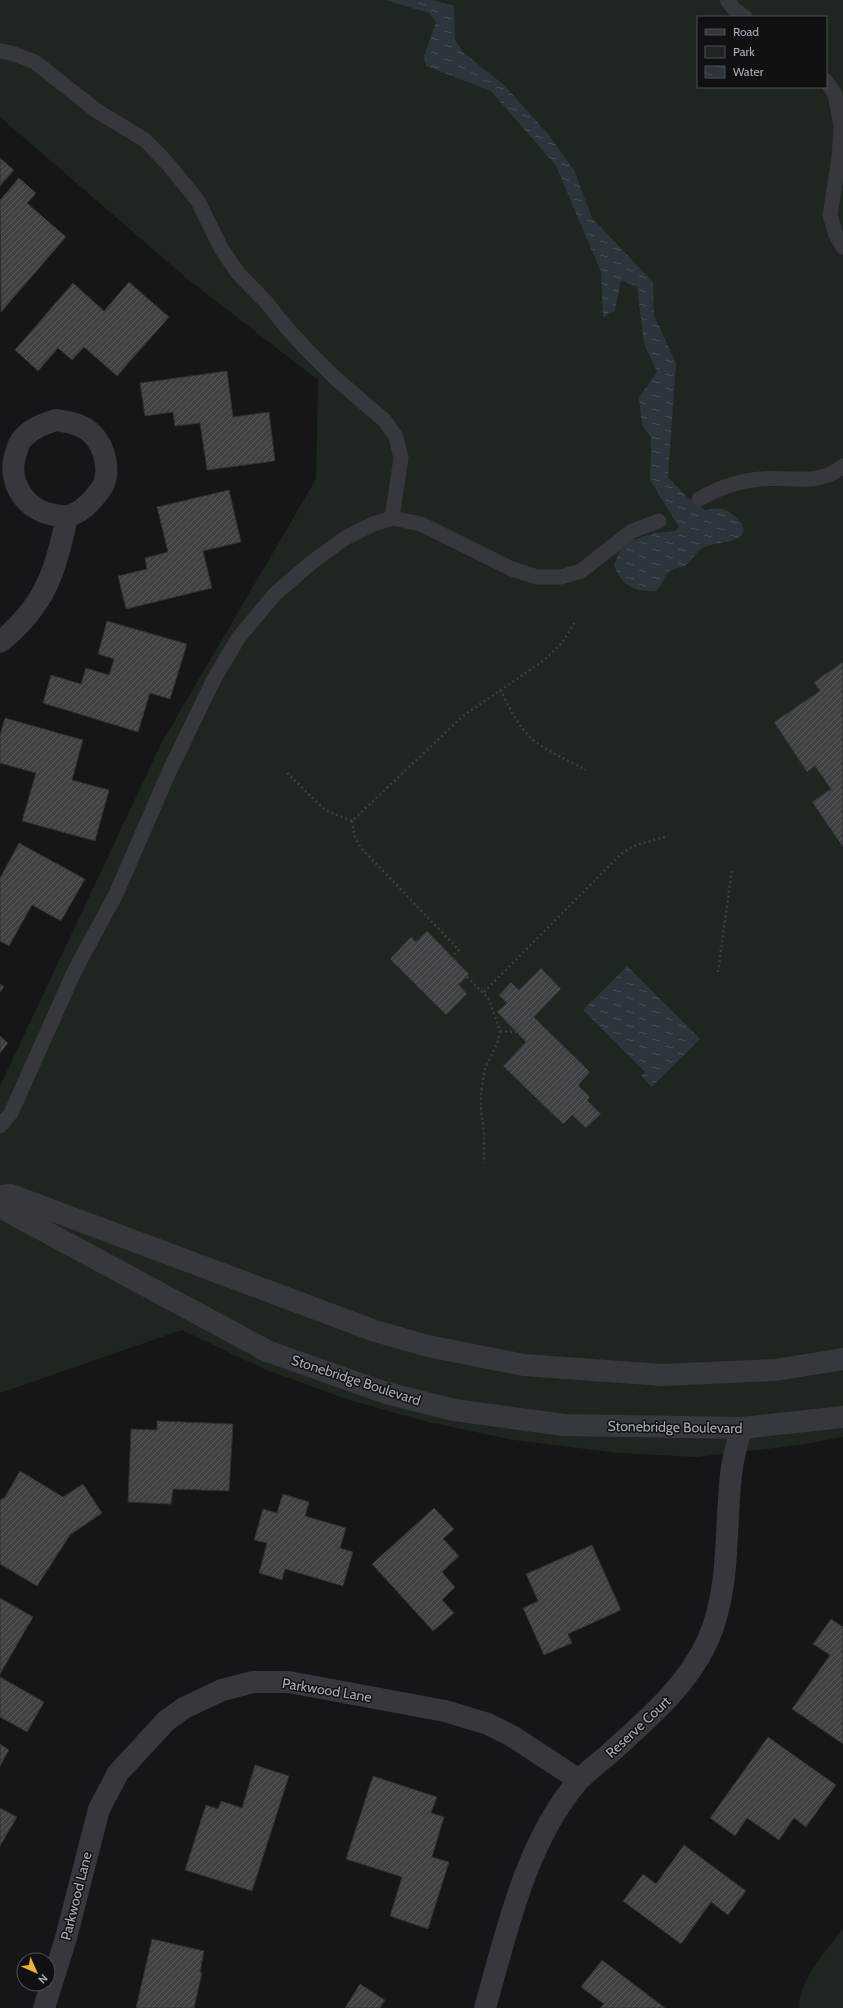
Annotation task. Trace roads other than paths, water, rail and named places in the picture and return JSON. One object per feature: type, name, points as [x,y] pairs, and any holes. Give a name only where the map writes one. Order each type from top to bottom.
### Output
[{"type":"street","points":[[56,420],[75,423],[90,432],[102,447],[107,468],[102,490],[86,508],[67,516],[46,514],[26,502],[14,482],[12,460],[21,440],[40,425],[56,420]]},
{"type":"street","points":[[0,642],[29,615],[46,589],[60,552],[67,516]]},
{"type":"street","points":[[0,1196],[11,1195],[375,1331],[428,1346],[524,1365],[662,1375],[775,1370],[843,1359]]},
{"type":"street","name":"Stonebridge Boulevard","points":[[0,1207],[268,1351],[386,1393],[454,1410],[564,1425],[741,1428],[843,1417]]},
{"type":"street","name":"Reserve Court","points":[[485,2008],[515,1904],[530,1863],[558,1807],[579,1780],[669,1699],[686,1678],[707,1642],[717,1617],[722,1593],[732,1466],[741,1428]]},
{"type":"street","name":"Parkwood Lane","points":[[44,2008],[66,1938],[99,1809],[118,1773],[166,1721],[184,1708],[222,1690],[253,1682],[289,1682],[445,1711],[494,1727],[512,1736],[579,1780]]},
{"type":"lane","points":[[727,0],[734,9],[744,16]]},
{"type":"lane","points":[[0,51],[11,53],[34,62],[97,111],[145,140],[168,164],[198,202],[221,248],[238,273],[267,303],[285,326],[309,352],[334,377],[385,421],[396,436],[401,458],[392,518]]},
{"type":"lane","points":[[827,82],[835,94],[841,126],[839,158],[830,215],[836,235],[843,247]]},
{"type":"lane","points":[[699,499],[713,491],[736,483],[761,479],[809,480],[827,477],[843,466]]},
{"type":"lane","points":[[0,1126],[11,1113],[75,970],[116,894],[169,772],[214,679],[239,637],[274,594],[312,562],[345,538],[373,524],[392,518],[426,526],[512,569],[537,577],[561,577],[581,571],[632,531],[659,521]]},
{"type":"water","points":[[385,0],[432,0],[454,6],[455,40],[463,52],[505,86],[548,134],[574,170],[592,218],[653,282],[654,315],[676,363],[668,477],[691,501],[705,510],[718,508],[727,511],[739,520],[743,528],[741,536],[737,539],[705,547],[699,551],[686,565],[671,571],[666,575],[660,587],[655,591],[641,590],[629,586],[620,578],[614,565],[620,550],[633,540],[654,533],[675,531],[679,527],[650,480],[651,437],[642,426],[639,398],[657,372],[644,343],[637,287],[621,280],[615,311],[603,317],[601,272],[556,166],[491,91],[426,66],[424,56],[436,22],[429,13]]},
{"type":"water","points":[[627,966],[700,1039],[652,1087],[641,1076],[645,1072],[583,1010]]}]
